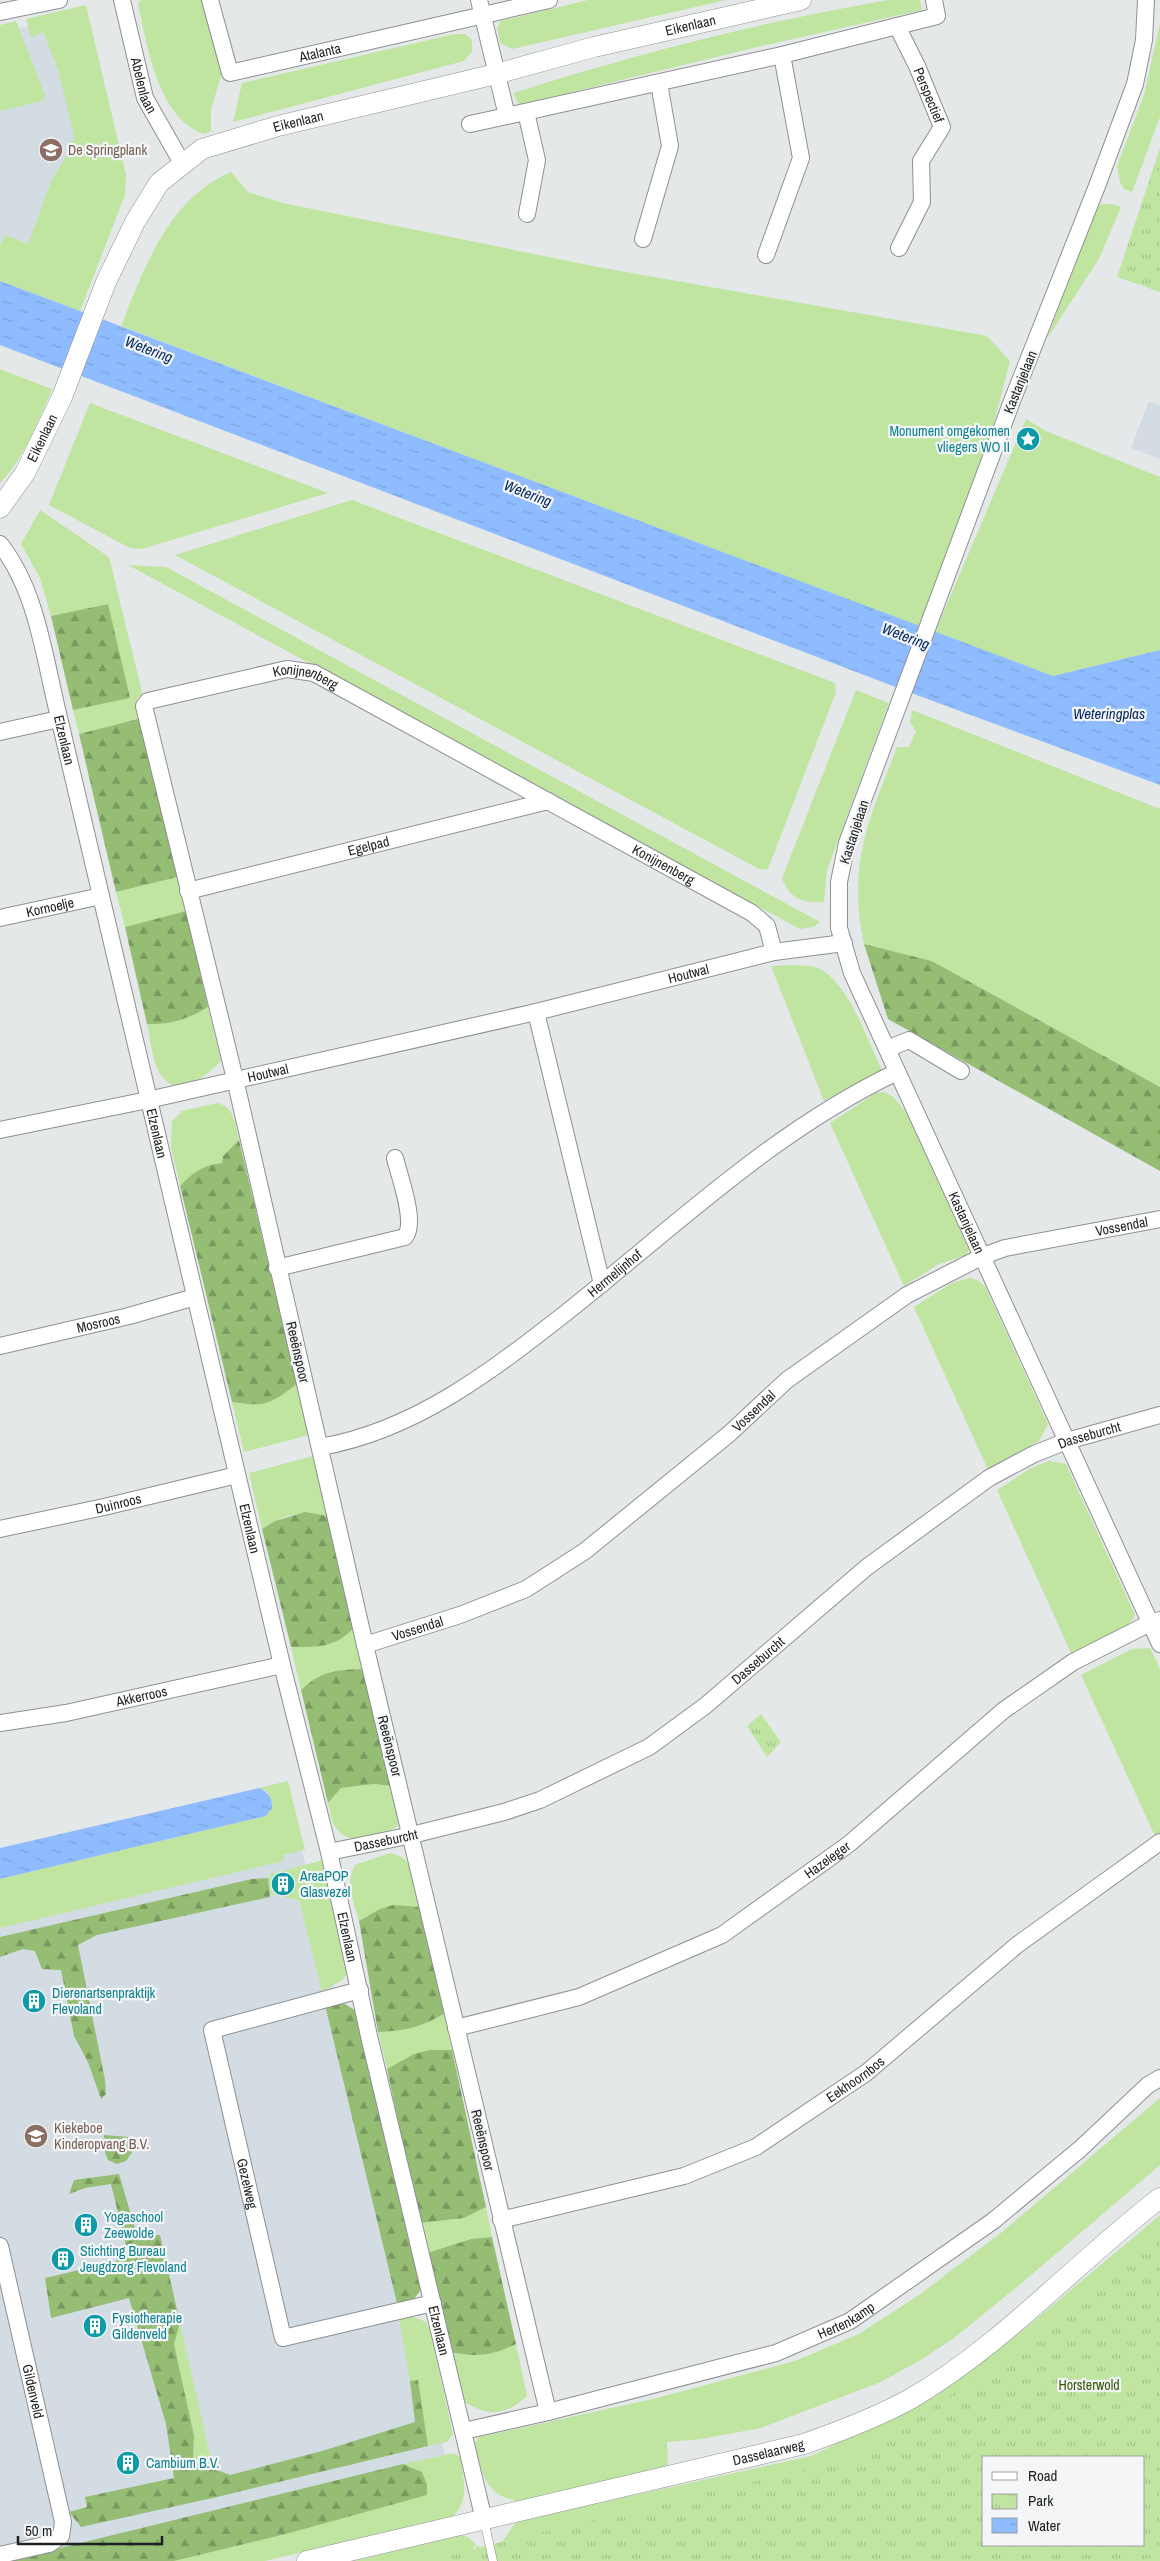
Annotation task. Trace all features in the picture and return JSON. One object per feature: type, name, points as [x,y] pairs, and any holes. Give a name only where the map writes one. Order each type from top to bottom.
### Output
[{"type":"street","points":[[0,12],[59,0]]},
{"type":"street","name":"Abelenlaan","points":[[122,0],[145,98],[182,163]]},
{"type":"street","name":"Atalanta","points":[[210,0],[230,74],[481,8],[549,0]]},
{"type":"street","name":"Eikenlaan","points":[[0,508],[25,473],[62,397],[106,282],[135,222],[159,183],[202,149],[278,126],[496,74],[594,47],[801,0]]},
{"type":"street","points":[[470,124],[782,55],[938,16],[934,0]]},
{"type":"street","name":"Kastanjelaan","points":[[1146,0],[1144,40],[1135,84],[847,843],[839,882],[839,928],[852,973],[886,1049],[1068,1441],[1155,1622],[1160,1644]]},
{"type":"street","points":[[481,8],[507,116]]},
{"type":"street","name":"Perspectief","points":[[896,26],[917,66],[942,126],[921,161],[922,202],[899,248]]},
{"type":"street","points":[[766,255],[801,158],[782,55]]},
{"type":"street","points":[[643,239],[670,146],[659,83]]},
{"type":"street","points":[[526,112],[537,160],[527,214]]},
{"type":"street","name":"Elzenlaan","points":[[0,544],[20,578],[33,613],[59,719],[282,1665],[329,1852],[484,2520]]},
{"type":"street","name":"Konijnenberg","points":[[235,1079],[144,713],[144,706],[148,701],[287,669],[314,673],[752,912],[767,926],[774,952]]},
{"type":"street","points":[[0,732],[59,719]]},
{"type":"street","name":"Egelpad","points":[[188,891],[548,801]]},
{"type":"street","name":"Kornoelje","points":[[0,918],[101,896]]},
{"type":"street","name":"Houtwal","points":[[0,1130],[148,1100],[536,1012],[774,952],[844,944]]},
{"type":"street","points":[[536,1012],[602,1284]]},
{"type":"street","points":[[886,1049],[908,1040],[961,1071]]},
{"type":"street","name":"Hermelijnhof","points":[[320,1447],[348,1442],[405,1422],[502,1364],[750,1164],[813,1118],[867,1086],[897,1072]]},
{"type":"street","name":"Reeënspoor","points":[[235,1079],[365,1645],[412,1835],[548,2412]]},
{"type":"street","points":[[277,1268],[405,1236],[409,1232],[410,1217],[395,1158]]},
{"type":"street","name":"Vossendal","points":[[365,1645],[460,1615],[526,1589],[585,1551],[729,1434],[787,1380],[907,1295],[982,1256],[1005,1248],[1160,1219]]},
{"type":"street","name":"Mosroos","points":[[0,1346],[129,1316],[195,1297]]},
{"type":"street","name":"Dasseburcht","points":[[329,1852],[412,1835],[504,1812],[540,1800],[649,1747],[706,1706],[867,1567],[989,1478],[1034,1454],[1068,1441],[1160,1415]]},
{"type":"street","name":"Duinroos","points":[[0,1529],[104,1507],[237,1475]]},
{"type":"street","name":"Hazeleger","points":[[456,2028],[579,1997],[722,1935],[849,1844],[1004,1710],[1073,1662],[1155,1622]]},
{"type":"street","name":"Akkerroos","points":[[0,1723],[66,1713],[282,1665]]},
{"type":"street","name":"Eekhoornbos","points":[[502,2220],[684,2176],[756,2147],[866,2073],[1017,1945],[1160,1842]]},
{"type":"street","name":"Gezelweg","points":[[360,1990],[212,2030],[283,2338],[433,2303]]},
{"type":"street","name":"Hertenkamp","points":[[464,2431],[548,2412],[776,2353],[850,2321],[993,2221],[1080,2149],[1148,2085],[1160,2078]]},
{"type":"street","name":"Dasselaarweg","points":[[306,2561],[804,2444],[855,2426],[912,2398],[955,2370],[991,2342],[1160,2198]]},
{"type":"street","name":"Gildenveld","points":[[0,2246],[62,2522],[61,2536],[50,2544],[0,2555]]},
{"type":"lane","points":[[484,2520],[493,2561]]},
{"type":"shaded area","name":"De Springplank","points":[[50,21],[99,140],[73,269],[0,243],[0,33]]},
{"type":"shaded area","points":[[1149,401],[1160,405],[1160,459],[1131,448]]},
{"type":"shaded area","points":[[298,1833],[450,2475],[0,2561],[0,1902]]},
{"type":"green space","points":[[141,0],[206,0],[222,72],[211,110],[211,131],[205,134],[189,126],[176,114],[166,98],[157,79],[146,40],[138,4]]},
{"type":"green space","points":[[588,0],[726,0],[512,49],[500,43],[497,28],[501,21]]},
{"type":"green space","points":[[888,0],[920,0],[922,10],[753,48],[519,105],[513,93],[605,65],[699,40],[793,18]]},
{"type":"green space","points":[[86,5],[126,175],[125,195],[80,311],[0,281],[0,245],[5,235],[28,244],[52,179],[67,155],[69,142],[75,140],[58,69],[43,32],[31,38],[26,19]]},
{"type":"green space","points":[[16,21],[45,95],[42,101],[0,111],[0,25]]},
{"type":"green space","points":[[1160,23],[1160,117],[1132,192],[1124,189],[1120,183],[1117,166],[1144,95]]},
{"type":"green space","points":[[455,34],[465,34],[472,40],[472,52],[464,61],[233,122],[242,83]]},
{"type":"green space","points":[[1160,148],[1160,292],[1117,277]]},
{"type":"green space","points":[[231,172],[248,192],[283,203],[598,267],[987,336],[1010,361],[987,449],[919,626],[121,326],[139,281],[161,237],[175,217],[191,199],[209,184]]},
{"type":"green space","points":[[1101,204],[1112,204],[1121,207],[1100,257],[1047,339],[1094,211]]},
{"type":"green space","points":[[0,369],[52,389],[24,450],[0,483]]},
{"type":"green space","points":[[90,403],[328,493],[142,549],[130,548],[49,505]]},
{"type":"green space","points":[[1026,419],[1046,431],[1160,477],[1160,650],[1053,676],[935,632]]},
{"type":"green space","points":[[352,500],[835,683],[836,692],[768,869],[761,870],[175,555]]},
{"type":"green space","points":[[40,510],[109,557],[143,696],[137,697],[142,718],[79,734],[73,710],[130,698],[107,604],[51,616],[40,578],[21,544]]},
{"type":"green space","points":[[128,565],[166,567],[820,922],[813,927],[800,929]]},
{"type":"green space","points":[[108,604],[130,698],[73,710],[51,616]]},
{"type":"green space","points":[[856,690],[889,703],[827,870],[824,902],[803,901],[793,895],[782,878]]},
{"type":"green space","points":[[912,710],[1160,809],[1160,1087],[932,961],[864,944],[859,916],[858,890],[864,843],[870,820],[897,747],[909,747],[916,731],[910,723]]},
{"type":"green space","points":[[142,718],[178,877],[116,892],[79,734]]},
{"type":"green space","points":[[178,877],[186,911],[125,927],[116,892]]},
{"type":"green space","points":[[186,911],[208,1007],[179,1020],[147,1024],[125,927]]},
{"type":"green space","points":[[864,944],[932,961],[1160,1087],[1160,1171],[888,1019]]},
{"type":"green space","points":[[795,965],[815,967],[826,973],[837,983],[855,1012],[882,1070],[824,1101],[771,966]]},
{"type":"green space","points":[[208,1007],[221,1061],[202,1077],[194,1081],[186,1084],[171,1084],[164,1079],[157,1068],[152,1053],[147,1024],[179,1020]]},
{"type":"green space","points":[[885,1092],[893,1097],[906,1112],[969,1250],[966,1255],[939,1264],[904,1286],[830,1123],[876,1093]]},
{"type":"green space","points":[[217,1103],[223,1105],[231,1112],[239,1140],[223,1156],[222,1163],[210,1165],[199,1170],[180,1186],[171,1147],[172,1121],[182,1111]]},
{"type":"green space","points":[[239,1140],[297,1384],[273,1400],[260,1404],[232,1402],[180,1186],[198,1170],[222,1163],[223,1156]]},
{"type":"green space","points":[[969,1278],[977,1280],[985,1286],[1048,1424],[1039,1441],[989,1472],[914,1307],[952,1283]]},
{"type":"green space","points":[[297,1384],[309,1435],[244,1452],[232,1402],[267,1403]]},
{"type":"green space","points":[[313,1456],[328,1516],[294,1515],[278,1520],[262,1529],[249,1473]]},
{"type":"green space","points":[[1049,1461],[1066,1464],[1135,1615],[1116,1634],[1072,1655],[997,1490],[1031,1468]]},
{"type":"green space","points":[[305,1512],[328,1516],[354,1628],[347,1635],[332,1643],[309,1647],[291,1647],[262,1529],[275,1521]]},
{"type":"green space","points":[[354,1628],[364,1669],[330,1672],[316,1678],[301,1690],[291,1647],[325,1644],[340,1638]]},
{"type":"green space","points":[[1150,1648],[1160,1669],[1160,1833],[1155,1836],[1081,1675],[1132,1649]]},
{"type":"green space","points":[[364,1669],[391,1786],[374,1784],[341,1788],[328,1803],[301,1690],[316,1678],[330,1672]]},
{"type":"green space","points":[[761,1714],[781,1742],[767,1757],[747,1726]]},
{"type":"green space","points":[[288,1781],[305,1850],[283,1855],[284,1861],[0,1928],[0,1879],[266,1816],[268,1792],[259,1788]]},
{"type":"green space","points":[[374,1784],[391,1786],[400,1821],[398,1826],[382,1834],[364,1839],[347,1837],[334,1825],[328,1803],[341,1788]]},
{"type":"green space","points":[[390,1853],[399,1856],[410,1866],[416,1881],[421,1907],[402,1906],[382,1909],[359,1921],[351,1885],[352,1872],[355,1865]]},
{"type":"green space","points":[[323,1860],[348,1973],[342,1980],[322,1992],[299,1900],[270,1894],[268,1878],[270,1874]]},
{"type":"green space","points":[[268,1878],[270,1897],[97,1935],[78,1945],[105,2080],[106,2094],[101,2099],[88,2062],[74,2036],[61,1970],[42,1969],[35,1951],[23,1949],[0,1957],[0,1937],[252,1879]]},
{"type":"green space","points":[[393,1905],[421,1907],[444,2014],[413,2027],[397,2031],[378,2032],[359,1921],[380,1909]]},
{"type":"green space","points":[[334,2003],[345,2004],[355,2010],[423,2287],[414,2299],[397,2303],[325,2005]]},
{"type":"green space","points":[[444,2014],[452,2050],[433,2051],[418,2055],[387,2069],[378,2032],[412,2028]]},
{"type":"green space","points":[[430,2050],[452,2050],[486,2207],[464,2218],[420,2223],[387,2069],[414,2054]]},
{"type":"green space","points":[[1160,2098],[1160,2165],[1023,2282],[954,2338],[924,2358],[881,2382],[761,2428],[701,2439],[667,2442],[668,2466],[516,2503],[515,2500],[497,2493],[490,2487],[479,2463],[475,2443],[479,2437],[657,2398],[795,2361],[859,2334],[919,2295],[1002,2232]]},
{"type":"green space","points":[[104,2135],[129,2137],[133,2151],[126,2161],[117,2164],[108,2160],[103,2147]]},
{"type":"green space","points":[[119,2174],[137,2235],[160,2235],[180,2323],[174,2344],[194,2436],[193,2461],[230,2475],[322,2451],[415,2422],[410,2381],[418,2380],[428,2446],[217,2497],[81,2527],[69,2512],[87,2507],[85,2497],[174,2478],[166,2424],[129,2298],[51,2318],[45,2278],[114,2262],[128,2254],[111,2184],[85,2188],[69,2194],[74,2180]]},
{"type":"green space","points":[[486,2207],[492,2237],[471,2239],[427,2253],[420,2223],[464,2218]]},
{"type":"green space","points":[[1160,2215],[1160,2252],[961,2410],[813,2476],[567,2545],[508,2553],[502,2542],[517,2521],[811,2456],[937,2395],[1028,2326]]},
{"type":"green space","name":"Horsterwold","points":[[1160,2234],[1160,2561],[422,2561],[853,2458],[1013,2355]]},
{"type":"green space","points":[[492,2237],[516,2344],[491,2354],[483,2355],[449,2352],[427,2253],[471,2239]]},
{"type":"green space","points":[[399,2317],[414,2317],[426,2322],[430,2331],[453,2434],[447,2442],[428,2446],[418,2381],[410,2381]]},
{"type":"green space","points":[[180,2323],[209,2451],[218,2469],[193,2461],[194,2436],[174,2344]]},
{"type":"green space","points":[[516,2344],[527,2396],[511,2408],[496,2412],[481,2410],[464,2402],[449,2352],[483,2355],[491,2354]]},
{"type":"green space","points":[[454,2453],[461,2458],[464,2496],[462,2503],[453,2516],[265,2561],[174,2561],[282,2535],[422,2472],[403,2464]]},
{"type":"green space","points":[[403,2464],[422,2472],[427,2485],[427,2495],[282,2535],[174,2561],[7,2561]]},
{"type":"green space","points":[[460,2535],[468,2537],[476,2544],[465,2561],[354,2561]]},
{"type":"green space","points":[[476,2544],[483,2551],[477,2561]]},
{"type":"water","points":[[0,281],[1053,676],[1160,650],[1160,785],[914,694],[0,345]]},
{"type":"water","points":[[259,1788],[271,1798],[272,1808],[266,1816],[0,1879],[0,1848]]},
{"type":"place","name":"De Springplank","points":[[51,150]]},
{"type":"place","name":"Monument omgekomen vliegers WO II","points":[[1028,439]]},
{"type":"place","name":"AreaPOP Glasvezel","points":[[283,1884]]},
{"type":"place","name":"Dierenartsenpraktijk Flevoland","points":[[34,2001]]},
{"type":"place","name":"Kiekeboe Kinderopvang B.V.","points":[[36,2136]]},
{"type":"place","name":"Yogaschool Zeewolde","points":[[86,2225]]},
{"type":"place","name":"Stichting Bureau Jeugdzorg Flevoland","points":[[63,2259]]},
{"type":"place","name":"Fysiotherapie Gildenveld","points":[[95,2326]]},
{"type":"place","name":"Cambium B.V.","points":[[128,2463]]},
{"type":"water label","name":"Wetering","points":[[149,349]]},
{"type":"water label","name":"Wetering","points":[[528,493]]},
{"type":"water label","name":"Wetering","points":[[906,636]]},
{"type":"water label","name":"Weteringplas","points":[[1109,713]]}]
